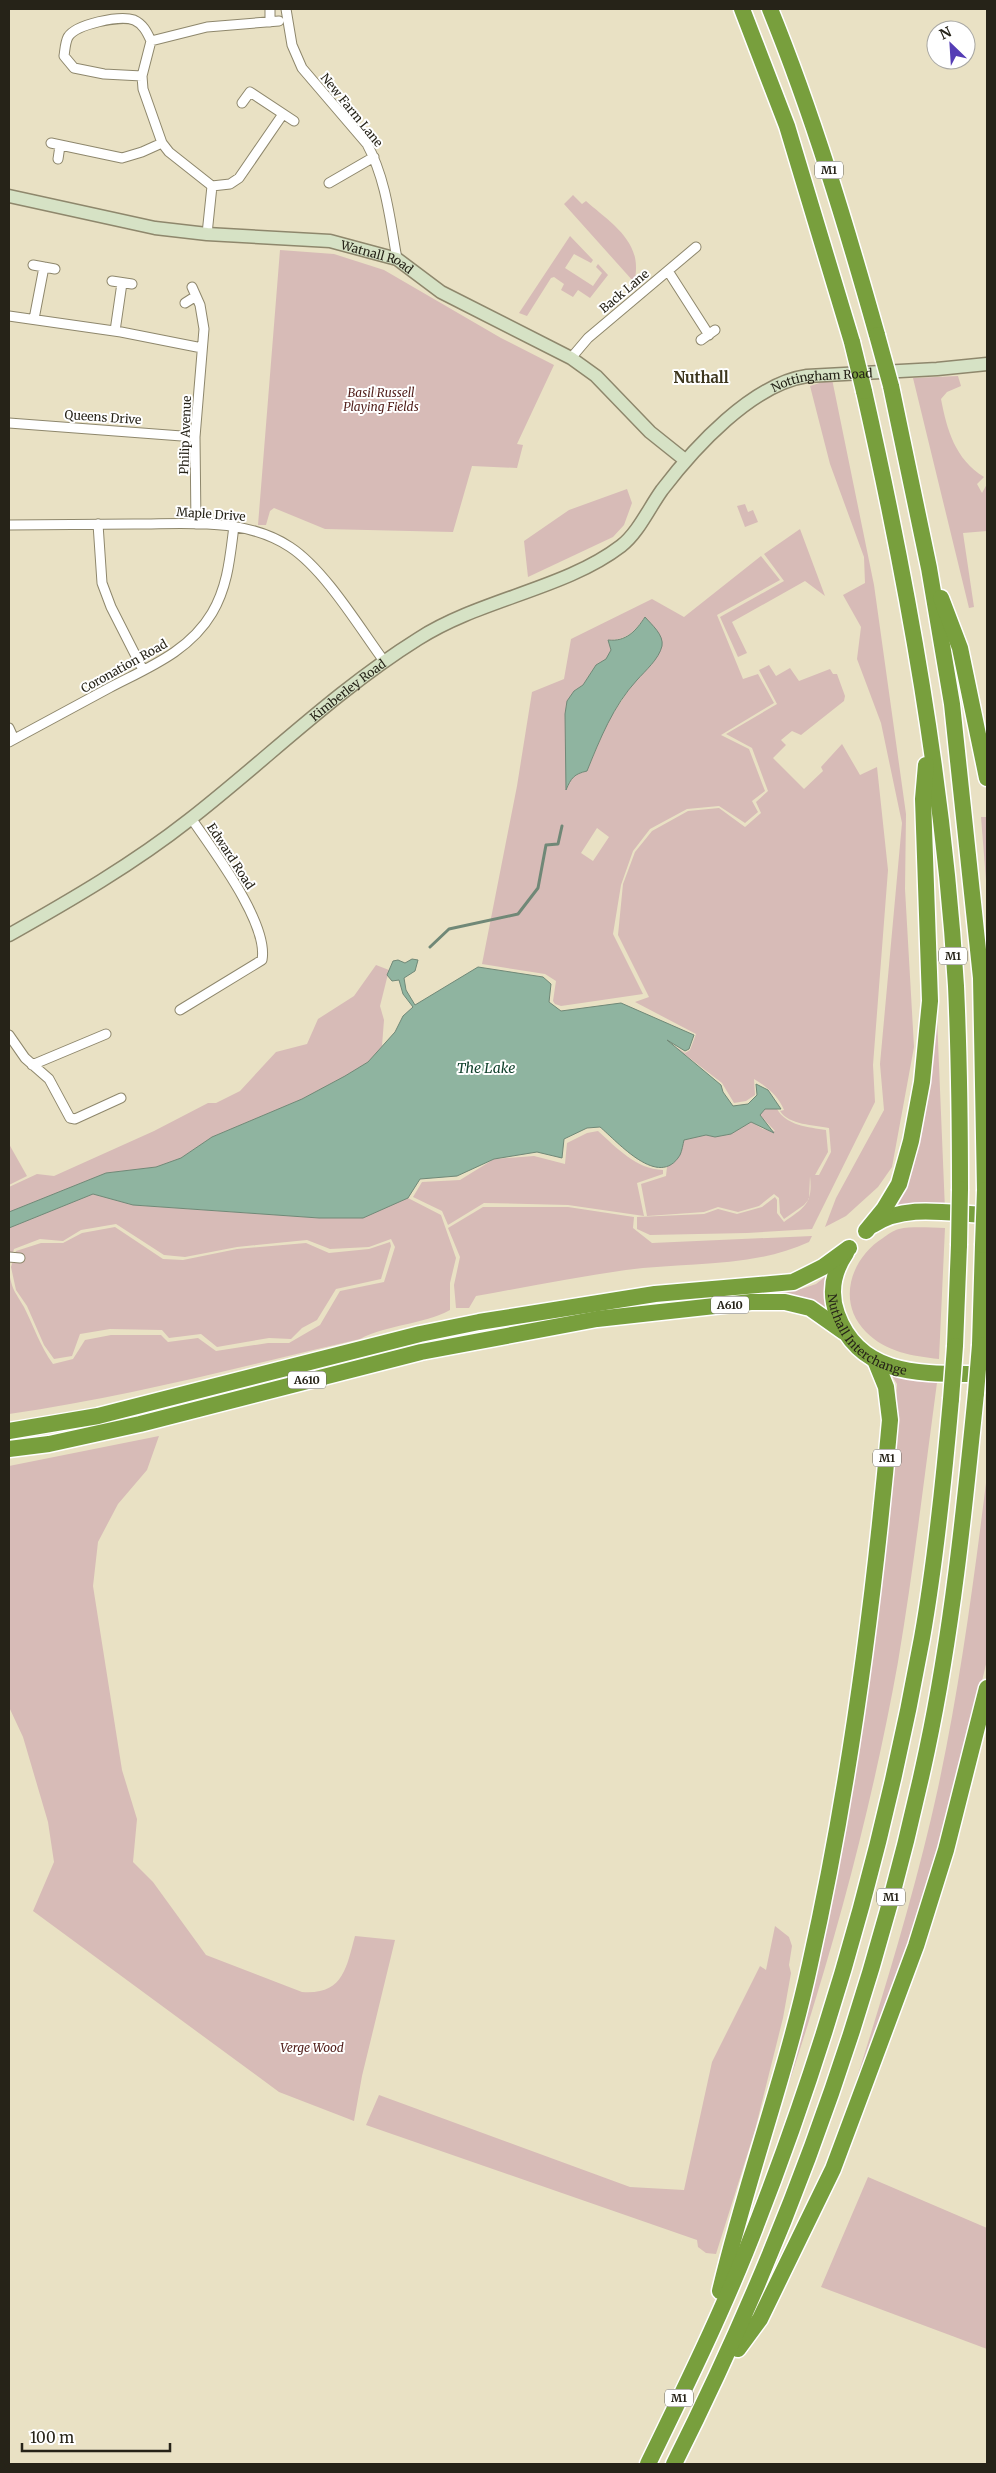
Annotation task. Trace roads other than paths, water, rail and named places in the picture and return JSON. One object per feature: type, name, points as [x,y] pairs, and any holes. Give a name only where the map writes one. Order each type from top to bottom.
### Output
[{"type":"highway","name":"M1","points":[[648,2464],[745,2253],[786,2145],[846,1964],[900,1750],[920,1645],[937,1528],[951,1399],[959,1245],[960,1189],[956,986],[944,856],[928,725],[897,544],[852,342],[787,126],[742,9]]},
{"type":"highway","name":"M1","points":[[674,2464],[717,2379],[771,2258],[812,2152],[859,2013],[902,1858],[927,1749],[945,1650],[963,1525],[980,1345],[985,1190],[981,978],[952,704],[929,568],[891,386],[848,230],[819,142],[770,9]]},
{"type":"highway","points":[[929,568],[960,648],[987,778]]},
{"type":"highway","name":"M1","points":[[866,1231],[884,1209],[899,1184],[912,1141],[922,1082],[930,1001],[923,799],[928,725]]},
{"type":"highway","name":"Nuthall Interchange","points":[[987,1215],[910,1212],[885,1219],[866,1231],[849,1248],[839,1262],[832,1289],[834,1303],[844,1332],[864,1353],[875,1360],[890,1367],[909,1371],[987,1374]]},
{"type":"highway","name":"A610","points":[[9,1431],[98,1416],[420,1334],[479,1322],[646,1295],[793,1282],[823,1267],[849,1248]]},
{"type":"highway","name":"A610","points":[[9,1449],[49,1444],[140,1424],[421,1352],[597,1319],[751,1302],[785,1302],[810,1308],[844,1332]]},
{"type":"highway","name":"M1","points":[[710,2332],[727,2261],[792,2041],[833,1855],[869,1625],[890,1420],[886,1386],[875,1360]]},
{"type":"highway","points":[[717,2379],[760,2319],[833,2169],[916,1946],[949,1840],[987,1688]]},
{"type":"main road","name":"Watnall Road","points":[[9,196],[155,228],[207,234],[330,242],[397,259],[441,292],[570,358],[596,376],[650,432],[685,460]]},
{"type":"main road","name":"Nottingham Road","points":[[685,460],[751,402],[778,384],[796,377],[818,374],[937,369],[987,364]]},
{"type":"main road","name":"Kimberley Road","points":[[9,935],[152,848],[191,818],[321,708],[420,637],[454,619],[548,583],[608,556],[623,545],[632,535],[685,460]]},
{"type":"street","points":[[151,41],[207,27],[275,21],[270,9]]},
{"type":"street","name":"New Farm Lane","points":[[286,9],[292,44],[302,68],[367,144],[374,157],[382,178],[397,259]]},
{"type":"street","points":[[142,76],[104,74],[74,68],[64,56],[68,38],[73,32],[108,20],[132,20],[147,32],[151,41],[142,76],[144,89],[162,143],[169,152],[212,186],[230,184],[239,178],[283,114]]},
{"type":"street","points":[[242,103],[250,92],[294,121]]},
{"type":"street","points":[[50,143],[122,158],[162,143]]},
{"type":"street","points":[[58,159],[60,146]]},
{"type":"street","points":[[329,183],[374,157]]},
{"type":"street","points":[[207,234],[212,186]]},
{"type":"street","name":"Back Lane","points":[[570,358],[588,338],[696,248]]},
{"type":"street","points":[[33,265],[55,269]]},
{"type":"street","points":[[34,319],[44,267]]},
{"type":"street","points":[[668,271],[708,335]]},
{"type":"street","points":[[115,331],[122,283]]},
{"type":"street","name":"Philip Avenue","points":[[192,287],[203,315],[195,437],[196,524]]},
{"type":"street","points":[[185,303],[196,296]]},
{"type":"street","points":[[9,316],[115,331],[202,348]]},
{"type":"street","name":"Queens Drive","points":[[9,423],[195,437]]},
{"type":"street","points":[[98,524],[102,583],[111,607],[143,670]]},
{"type":"street","name":"Maple Drive","points":[[9,525],[196,524],[234,526],[271,536],[291,547],[334,593],[384,661]]},
{"type":"street","name":"Coronation Road","points":[[12,740],[179,650],[203,626],[213,612],[228,574],[234,526]]},
{"type":"street","points":[[9,728],[12,740]]},
{"type":"street","name":"Edward Road","points":[[180,1010],[262,960],[263,953],[253,920],[239,888],[191,818]]},
{"type":"street","points":[[32,1065],[106,1034]]},
{"type":"street","points":[[9,1035],[16,1047],[32,1065],[49,1079],[70,1118],[75,1119],[121,1098]]},
{"type":"street","points":[[9,1257],[20,1258]]},
{"type":"water","points":[[645,617],[657,630],[661,638],[662,646],[658,656],[628,690],[614,712],[587,771],[574,777],[566,790],[565,714],[567,701],[574,691],[583,685],[596,665],[606,659],[611,650],[608,640],[620,639],[630,634]]},
{"type":"water","name":"The Lake","points":[[412,959],[418,960],[415,971],[404,978],[406,990],[415,1005],[478,967],[543,977],[551,984],[549,1002],[561,1011],[621,1003],[694,1035],[689,1049],[685,1051],[667,1040],[721,1085],[723,1092],[733,1106],[748,1104],[757,1095],[756,1084],[768,1090],[781,1109],[765,1109],[760,1115],[774,1133],[751,1122],[731,1134],[715,1137],[706,1135],[684,1140],[680,1155],[671,1164],[661,1168],[639,1160],[600,1127],[587,1128],[564,1139],[562,1158],[537,1152],[494,1159],[457,1176],[420,1179],[408,1198],[363,1218],[319,1218],[133,1205],[93,1194],[9,1228],[9,1212],[106,1173],[156,1167],[181,1158],[212,1137],[302,1099],[368,1062],[395,1032],[403,1016],[413,1007],[403,994],[399,980],[392,981],[387,975],[393,961],[398,960],[405,963]]},
{"type":"waterway","points":[[430,947],[449,929],[518,914],[538,888],[546,845],[558,844],[562,826]]},
{"type":"district","name":"Nuthall","points":[[701,377]]},
{"type":"park label","name":"Basil Russell Playing Fields","points":[[381,399]]},
{"type":"park label","name":"Verge Wood","points":[[312,2047]]}]
